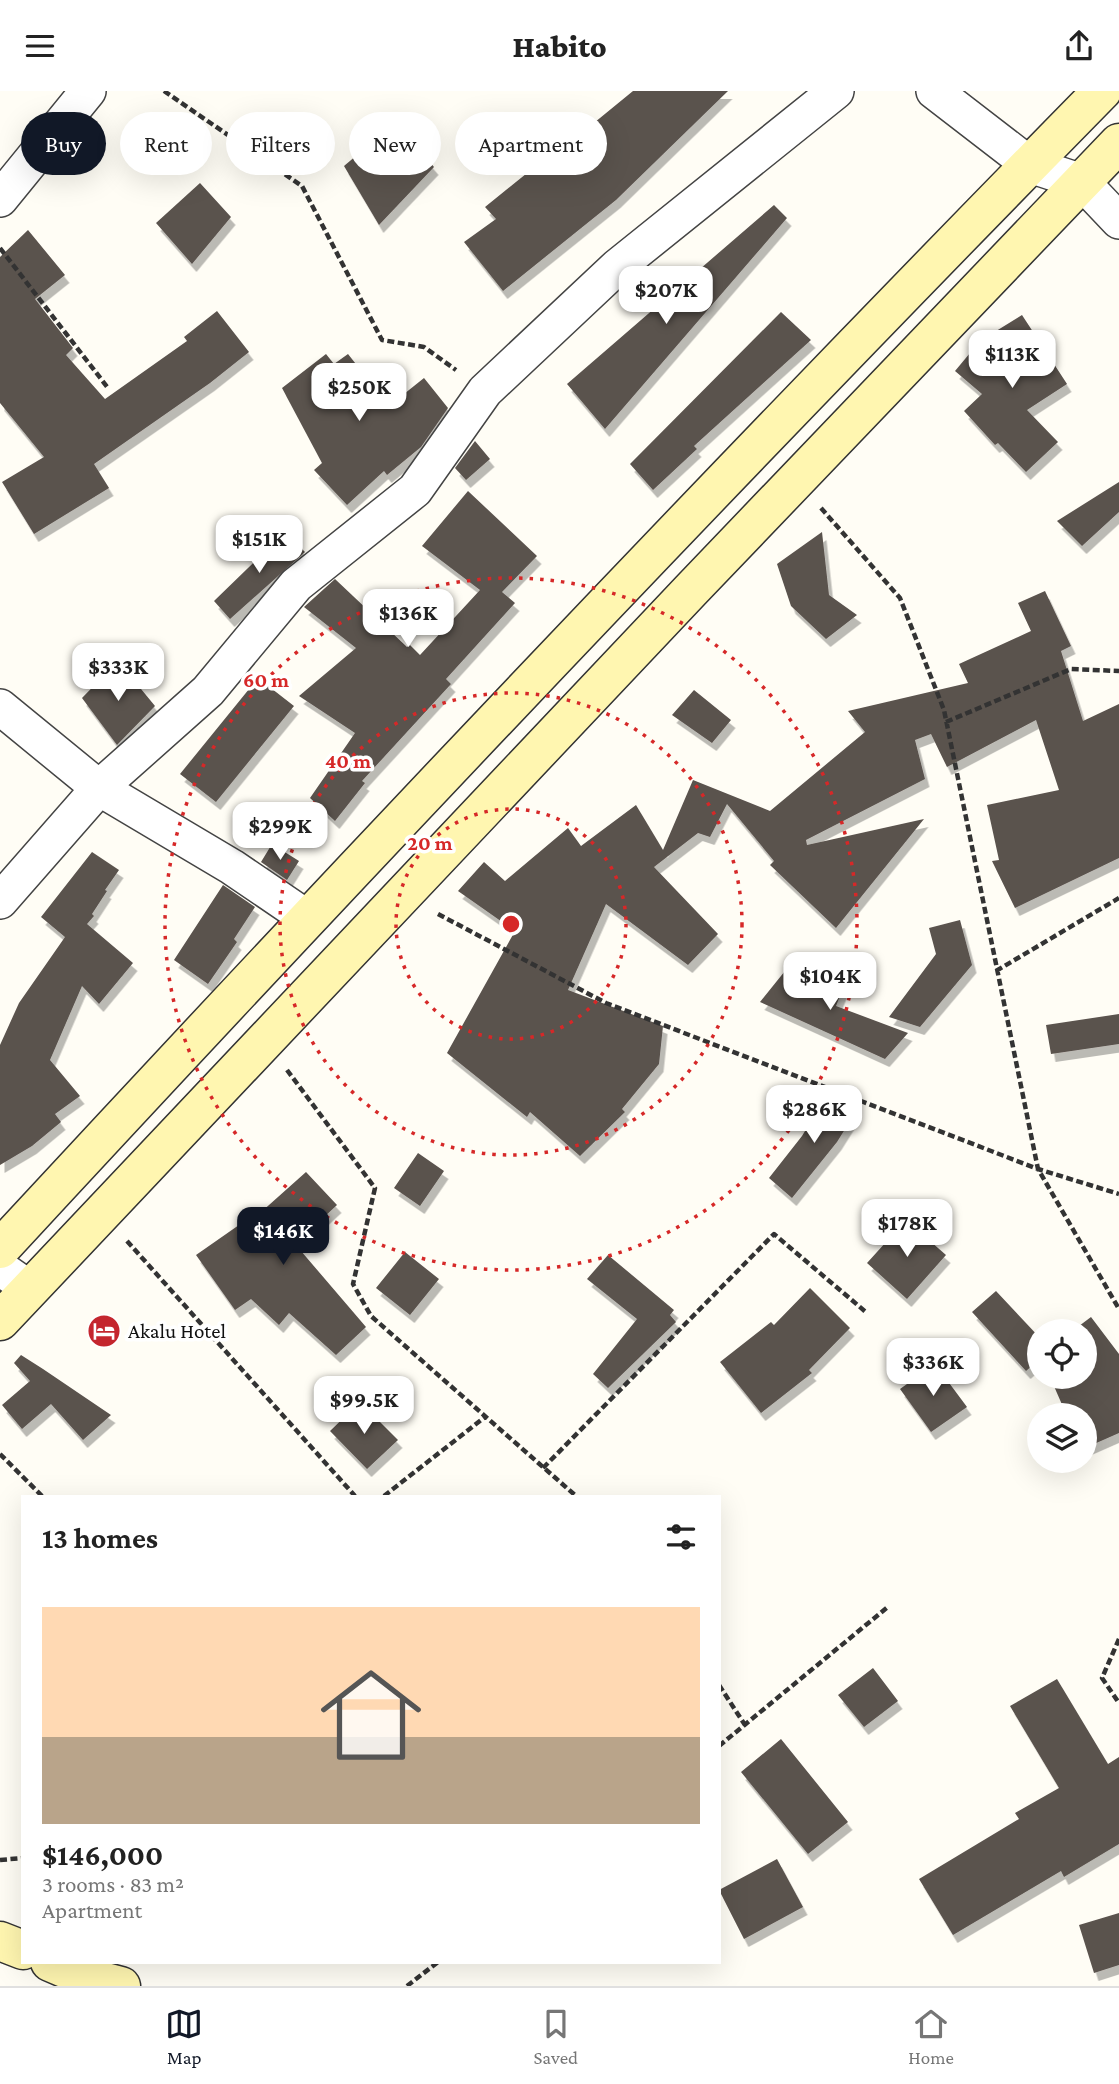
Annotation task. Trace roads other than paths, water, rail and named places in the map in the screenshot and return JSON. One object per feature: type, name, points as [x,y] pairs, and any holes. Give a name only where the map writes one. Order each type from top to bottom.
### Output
[{"type":"street","points":[[0,199],[88,91]]},
{"type":"street","points":[[0,901],[99,788],[208,691],[296,585],[415,489],[485,391],[617,267],[836,91]]},
{"type":"street","points":[[934,91],[1030,165],[1082,182],[1119,221]]},
{"type":"street","points":[[0,1249],[307,918],[1102,91]]},
{"type":"street","points":[[0,1321],[15,1278],[102,1214],[1119,143]]},
{"type":"street","points":[[0,708],[99,788],[232,867],[307,918]]},
{"type":"street","points":[[0,1941],[21,1949]]},
{"type":"street","points":[[55,1964],[83,1976],[121,1986]]},
{"type":"place","name":"Akalu Hotel","points":[[104,1331]]}]
